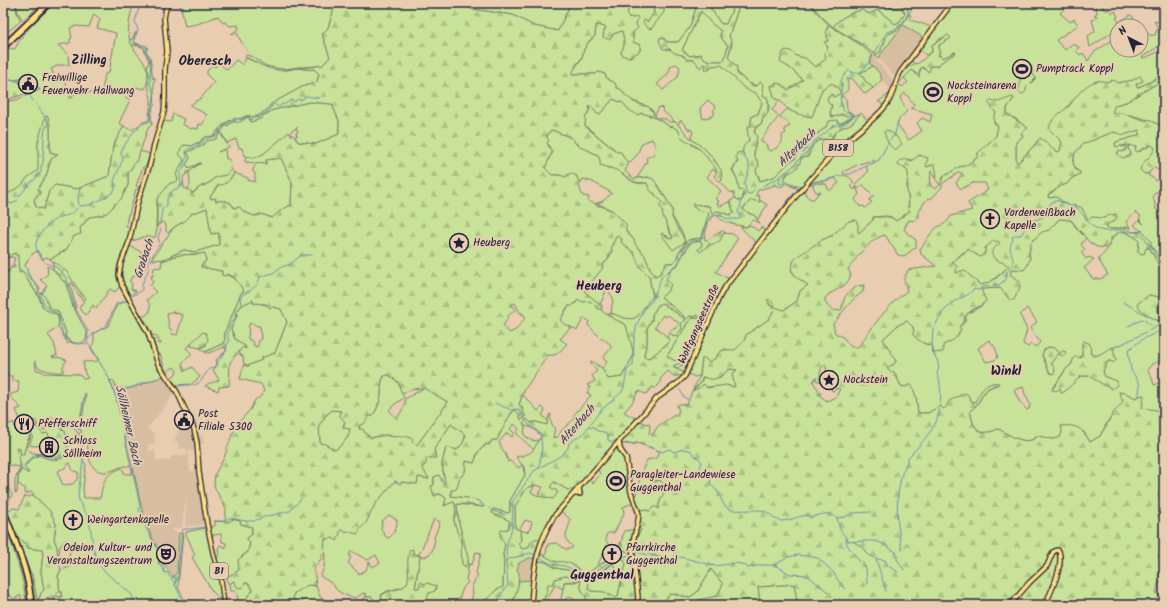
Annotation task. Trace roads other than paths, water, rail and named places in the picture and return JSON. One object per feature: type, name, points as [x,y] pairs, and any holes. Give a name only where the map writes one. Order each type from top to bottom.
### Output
[{"type":"highway","points":[[3,43],[26,24],[45,3]]},
{"type":"highway","points":[[3,47],[49,3]]},
{"type":"highway","points":[[3,509],[12,538]]},
{"type":"highway","points":[[3,517],[30,587],[30,605]]},
{"type":"main road","name":"B1","points":[[167,3],[164,18],[166,44],[164,112],[138,201],[129,242],[121,263],[119,275],[122,286],[145,328],[158,364],[177,392],[195,434],[207,524],[214,557],[221,580],[224,605]]},
{"type":"main road","name":"Wolfgangseestraße","points":[[531,605],[532,581],[536,558],[550,523],[549,518],[555,516],[574,494],[580,494],[579,488],[657,398],[685,376],[725,287],[801,189],[842,145],[884,108],[890,99],[896,80],[901,71],[952,3]]},
{"type":"main road","points":[[619,442],[621,452],[626,458],[631,492],[638,510],[639,518],[632,548],[637,604]]},
{"type":"main road","points":[[611,451],[621,452]]},
{"type":"main road","points":[[1010,605],[1029,583],[1047,566],[1053,552],[1057,550],[1059,551],[1060,555],[1057,573],[1045,605]]},
{"type":"waterway","name":"Söllheimer Bach","points":[[80,188],[78,198],[79,206],[89,205],[113,192],[115,189],[114,181],[123,159],[121,153],[123,147],[141,124],[149,122],[154,94],[150,84],[150,63],[148,55],[145,52],[147,48],[135,44],[133,41],[138,30],[135,22],[140,4],[142,3]]},
{"type":"waterway","points":[[311,3],[318,6],[331,5]]},
{"type":"waterway","name":"Alterbach","points":[[875,53],[887,32],[897,28],[907,16],[907,3]]},
{"type":"waterway","name":"Alterbach","points":[[844,76],[849,70],[857,73],[863,70],[872,56]]},
{"type":"waterway","name":"Alterbach","points":[[843,77],[841,81],[841,103],[844,111]]},
{"type":"waterway","points":[[3,80],[18,81],[27,93]]},
{"type":"waterway","points":[[19,197],[41,172],[45,129],[48,124],[46,118],[29,95]]},
{"type":"waterway","name":"Grabach","points":[[220,130],[226,124],[233,120],[235,121],[238,118],[241,120],[249,116],[251,120],[257,117],[257,119],[268,112],[274,104],[279,107],[291,100],[295,102],[297,99],[301,100],[306,96],[319,98]]},
{"type":"waterway","name":"Alterbach","points":[[763,186],[778,178],[791,168],[807,152],[814,141],[833,126],[846,123],[854,116],[848,111],[847,113],[845,112]]},
{"type":"waterway","points":[[890,140],[895,134],[898,121]]},
{"type":"waterway","name":"Grabach","points":[[160,223],[162,210],[167,205],[167,199],[173,190],[181,187],[180,172],[185,167],[184,163],[187,157],[186,151],[207,139],[216,136],[219,132]]},
{"type":"waterway","points":[[846,174],[850,174],[879,160],[888,143]]},
{"type":"waterway","points":[[743,153],[748,162],[749,168],[744,184],[746,193]]},
{"type":"waterway","points":[[807,186],[815,182],[823,182],[844,175]]},
{"type":"waterway","points":[[780,177],[779,183],[781,184],[787,181],[788,183],[792,184],[793,187],[801,186]]},
{"type":"waterway","name":"Alterbach","points":[[497,605],[500,596],[508,585],[506,560],[507,544],[512,528],[513,501],[534,471],[562,455],[568,448],[569,443],[583,434],[601,410],[622,392],[627,370],[633,365],[634,339],[637,324],[645,308],[652,301],[662,276],[678,264],[685,247],[690,241],[700,240],[711,216],[717,214],[728,219],[741,218],[738,211],[741,206],[742,199],[746,193],[751,194],[754,190]]},
{"type":"waterway","points":[[3,205],[7,202],[12,204],[18,200]]},
{"type":"waterway","points":[[1024,229],[1024,227],[1032,221],[1044,216],[1053,201],[1059,201],[1076,207],[1095,228],[1108,231],[1122,229],[1127,230]]},
{"type":"waterway","name":"Söllheimer Bach","points":[[44,261],[37,251],[37,239],[47,226],[55,220],[69,215],[77,208]]},
{"type":"waterway","name":"Grabach","points":[[132,296],[142,290],[142,284],[149,269],[148,265],[160,244],[158,237],[161,229]]},
{"type":"waterway","points":[[1016,235],[1021,235],[1024,230]]},
{"type":"waterway","points":[[1128,231],[1141,233],[1152,252],[1160,261],[1164,271]]},
{"type":"waterway","points":[[938,377],[937,373],[939,368],[932,344],[933,329],[943,312],[953,302],[967,295],[974,289],[979,290],[980,288],[986,286],[991,287],[995,284],[999,285],[1004,282],[1007,277],[1006,273],[1013,264],[1010,248],[1013,240],[1012,237],[1015,236]]},
{"type":"waterway","points":[[258,283],[260,277],[273,273],[281,267],[291,264],[301,255],[312,255]]},
{"type":"waterway","name":"Söllheimer Bach","points":[[46,263],[56,267],[62,272],[67,280],[74,306],[88,331],[87,342],[108,376],[118,403],[140,506],[139,510],[147,530],[160,554],[158,561],[159,565],[163,568],[165,573],[168,572],[186,605]]},
{"type":"waterway","points":[[12,265],[20,269],[30,278],[38,288],[38,291],[47,308],[57,313],[62,332],[67,340],[77,344],[87,344]]},
{"type":"waterway","points":[[252,289],[257,285]]},
{"type":"waterway","points":[[193,385],[199,383],[209,369],[215,367],[217,362],[225,353],[229,342],[229,329],[236,317],[236,310],[241,305],[240,298],[243,294],[251,290]]},
{"type":"waterway","name":"Grabach","points":[[87,340],[106,326],[116,304],[127,300]]},
{"type":"waterway","points":[[1123,302],[1164,325]]},
{"type":"waterway","points":[[1128,326],[1143,319],[1154,328],[1162,324]]},
{"type":"waterway","points":[[1110,348],[1120,345],[1154,328]]},
{"type":"waterway","points":[[1139,395],[1140,384],[1131,370],[1128,350],[1143,339],[1164,329]]},
{"type":"waterway","points":[[902,550],[897,514],[899,487],[908,458],[930,432],[939,414],[939,378]]},
{"type":"waterway","points":[[115,389],[130,388],[155,379]]},
{"type":"waterway","points":[[177,386],[189,385]]},
{"type":"waterway","points":[[680,390],[684,397],[688,400]]},
{"type":"waterway","points":[[79,430],[84,398]]},
{"type":"waterway","points":[[495,403],[509,409]]},
{"type":"waterway","points":[[510,410],[519,410],[529,425],[541,436]]},
{"type":"waterway","points":[[588,426],[591,428],[593,426],[597,431],[604,432],[608,435],[608,440],[612,442],[617,440]]},
{"type":"waterway","points":[[79,433],[82,442],[83,460]]},
{"type":"waterway","points":[[539,468],[542,449],[541,437]]},
{"type":"waterway","points":[[622,444],[634,444],[637,442],[662,452],[669,449],[674,452],[683,449],[690,450],[702,462],[700,468],[710,478],[711,485],[715,488],[727,508],[735,510],[760,510],[769,513],[780,521],[807,515],[810,518],[825,514],[835,516],[840,530],[848,541],[871,541],[883,544],[896,552],[897,559],[904,570]]},
{"type":"waterway","points":[[25,464],[36,454],[57,458],[66,455],[82,454]]},
{"type":"waterway","points":[[83,462],[78,494],[79,501],[85,512]]},
{"type":"waterway","points":[[16,477],[23,466]]},
{"type":"waterway","points":[[214,521],[225,521],[231,518],[254,521],[290,511],[302,498]]},
{"type":"waterway","points":[[493,511],[505,515]]},
{"type":"waterway","points":[[837,518],[845,517],[853,513],[871,512]]},
{"type":"waterway","points":[[86,513],[89,520],[94,550],[99,563],[103,570],[131,594],[137,605]]},
{"type":"waterway","points":[[176,582],[178,576],[182,530],[205,527]]},
{"type":"waterway","points":[[846,538],[848,546],[866,568],[867,584]]},
{"type":"waterway","points":[[854,542],[876,559],[886,591]]},
{"type":"waterway","points":[[634,554],[635,552],[669,559],[681,557],[715,566],[736,563],[745,565],[748,568],[761,565],[775,565],[788,557],[798,555],[818,558],[833,572],[845,589]]},
{"type":"waterway","points":[[506,560],[530,553],[536,555]]},
{"type":"waterway","points":[[582,579],[620,556],[631,556]]},
{"type":"waterway","points":[[538,557],[571,569],[577,573],[579,577]]},
{"type":"waterway","points":[[876,559],[885,560],[888,566],[898,572]]},
{"type":"waterway","points":[[775,565],[790,574],[807,575],[828,592]]},
{"type":"waterway","name":"Söllheimer Bach","points":[[172,578],[176,577],[175,585]]},
{"type":"place","name":"Pumptrack Koppl","points":[[1022,69]]},
{"type":"place","name":"Freiwillige Feuerwehr Hallwang","points":[[28,84]]},
{"type":"place","name":"Nocksteinarena Koppl","points":[[933,92]]},
{"type":"place","name":"Vorderweißbach Kapelle","points":[[990,219]]},
{"type":"place","name":"Heuberg","points":[[459,243]]},
{"type":"place","name":"Nockstein","points":[[829,380]]},
{"type":"place","name":"Post Filiale 5300","points":[[184,420]]},
{"type":"place","name":"Pfefferschiff","points":[[24,424]]},
{"type":"place","name":"Schloss Söllheim","points":[[49,447]]},
{"type":"place","name":"Paragleiter-Landewiese Guggenthal","points":[[616,481]]},
{"type":"place","name":"Weingartenkapelle","points":[[73,520]]},
{"type":"place","name":"Odeion Kultur- und Veranstaltungszentrum","points":[[166,554]]},
{"type":"place","name":"Pfarrkirche Guggenthal","points":[[612,554]]},
{"type":"district","name":"Zilling","points":[[89,60]]},
{"type":"district","name":"Oberesch","points":[[205,61]]},
{"type":"district","name":"Heuberg","points":[[599,286]]},
{"type":"district","name":"Winkl","points":[[1006,371]]},
{"type":"district","name":"Guggenthal","points":[[602,575]]}]
